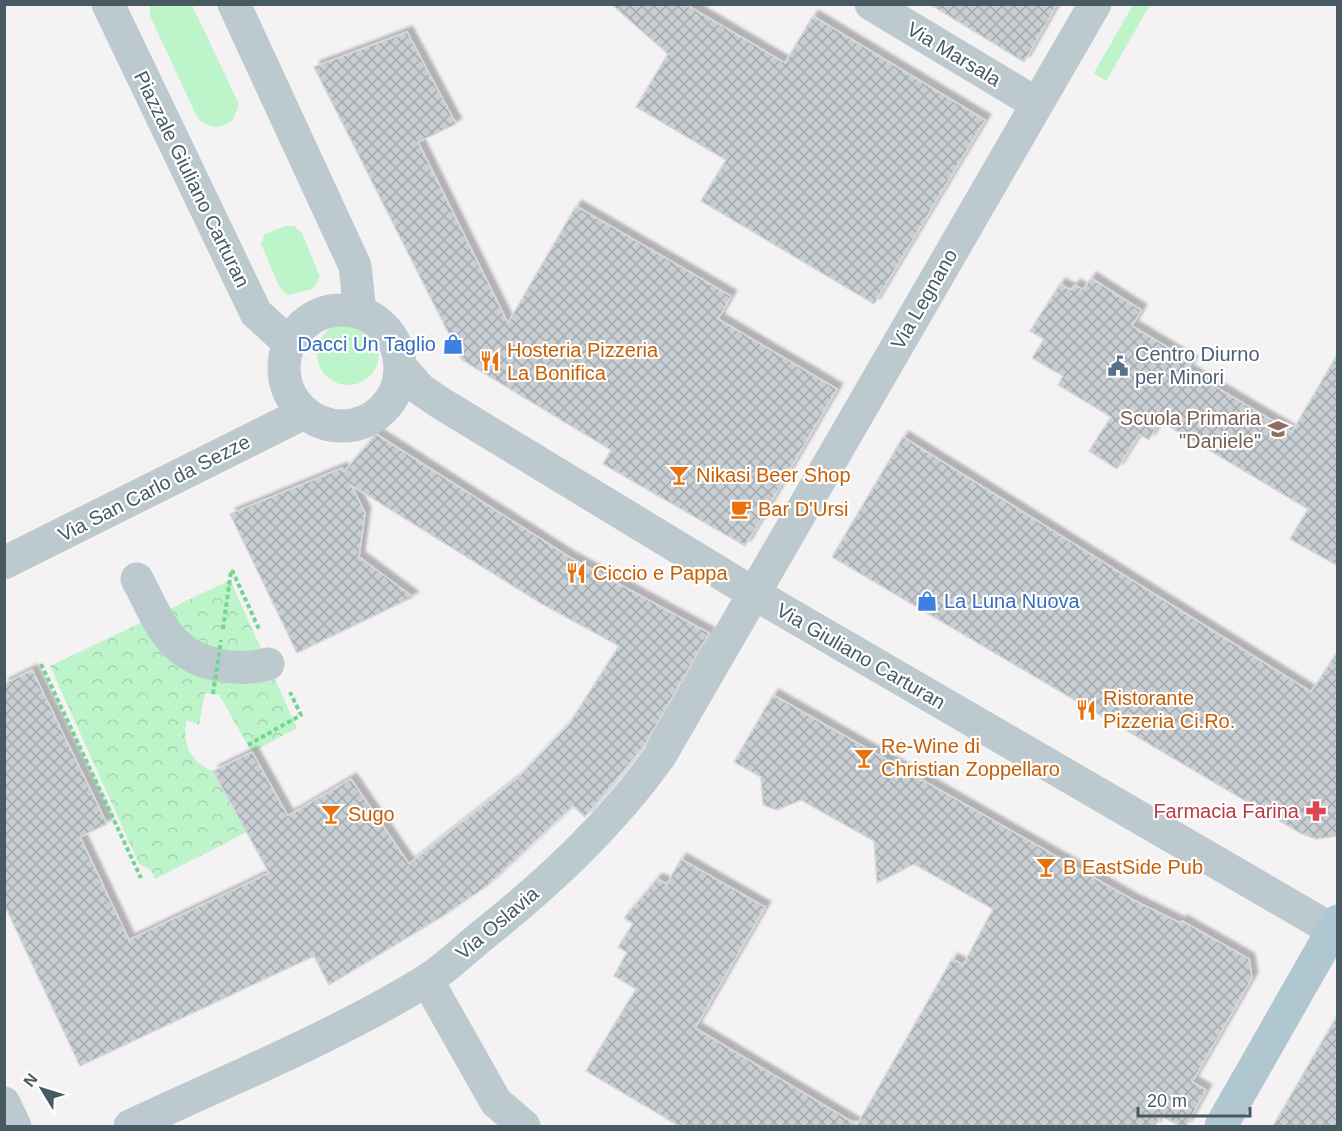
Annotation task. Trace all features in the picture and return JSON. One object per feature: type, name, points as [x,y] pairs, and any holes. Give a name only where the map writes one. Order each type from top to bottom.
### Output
[{"type":"main road","points":[[1221,1126],[1336,928]]},
{"type":"street","name":"Piazzale Giuliano Carturan","points":[[108,4],[256,313],[290,344]]},
{"type":"street","points":[[234,4],[356,266],[360,312]]},
{"type":"street","name":"Via Marsala","points":[[871,4],[1037,104]]},
{"type":"street","name":"Via Legnano","points":[[753,593],[1095,4]]},
{"type":"street","points":[[344,310],[360,312],[377,321],[390,333],[398,349],[401,367],[398,386],[390,403],[376,416],[359,425],[339,427],[321,423],[304,413],[292,399],[285,381],[284,362],[290,344],[299,329],[312,318],[327,312],[344,310]]},
{"type":"street","name":"Via Giuliano Carturan","points":[[401,367],[420,388],[439,402],[753,593],[1336,928]]},
{"type":"street","name":"Via San Carlo da Sezze","points":[[4,563],[304,413]]},
{"type":"street","points":[[137,579],[161,623],[181,648],[219,665],[249,669],[268,664]]},
{"type":"street","name":"Via Oslavia","points":[[130,1126],[379,1008],[427,980],[503,920],[570,860],[634,792],[660,756],[753,593]]},
{"type":"street","points":[[427,980],[496,1102],[524,1126]]},
{"type":"street","points":[[4,1103],[15,1126]]},
{"type":"path","points":[[213,694],[231,570]]},
{"type":"path","points":[[41,664],[141,878]]},
{"type":"green space","points":[[150,5],[192,5],[238,102],[238,108],[232,121],[215,127],[198,119],[150,16]]},
{"type":"green space","points":[[1133,5],[1150,5],[1106,81],[1094,73]]},
{"type":"green space","points":[[285,226],[294,226],[302,233],[320,277],[313,289],[287,295],[279,286],[261,244],[265,234]]},
{"type":"green space","points":[[348,323],[360,325],[370,332],[377,342],[379,354],[377,366],[370,376],[360,383],[348,385],[336,383],[326,376],[319,366],[317,354],[319,342],[326,332],[336,325]]},
{"type":"green space","points":[[230,580],[297,728],[252,752],[219,695],[205,693],[199,725],[187,720],[185,737],[187,744],[199,763],[213,771],[247,832],[155,879],[151,870],[139,864],[50,666]]},
{"type":"building","points":[[611,4],[685,4],[785,63],[813,16],[985,120],[874,304],[701,201],[726,160],[636,107],[668,54]]},
{"type":"building","points":[[929,4],[1057,4],[1024,62]]},
{"type":"building","points":[[407,32],[456,124],[418,142],[508,323],[576,206],[731,296],[718,319],[837,389],[745,546],[603,464],[611,450],[462,360],[314,67]]},
{"type":"building","points":[[1091,278],[1141,310],[1132,326],[1192,362],[1187,370],[1292,432],[1338,353],[1338,566],[1290,539],[1308,509],[1160,421],[1149,440],[1139,434],[1117,469],[1089,451],[1111,417],[1058,385],[1063,376],[1032,358],[1044,339],[1030,331],[1060,284],[1071,290],[1075,285],[1083,290]]},
{"type":"building","points":[[376,434],[569,557],[709,633],[644,746],[585,817],[573,806],[488,885],[443,916],[329,985],[314,956],[80,1066],[4,904],[4,684],[32,670],[107,824],[80,837],[129,940],[269,873],[213,771],[252,752],[288,816],[351,779],[409,864],[518,778],[569,724],[619,646],[542,604],[351,485],[365,513],[359,557],[413,597],[297,653],[230,514],[342,468],[344,472]]},
{"type":"building","points":[[903,437],[1311,692],[1338,651],[1338,836],[1316,839],[1300,833],[832,557]]},
{"type":"building","points":[[773,695],[1133,900],[1180,923],[1182,921],[1249,959],[1252,978],[1192,1082],[1206,1090],[1186,1126],[1180,1126],[1161,1116],[1155,1126],[679,1126],[586,1071],[636,989],[614,976],[627,952],[618,947],[633,924],[624,918],[657,879],[667,884],[681,859],[765,907],[695,1028],[857,1125],[952,959],[963,965],[993,909],[914,864],[877,883],[874,841],[801,800],[777,810],[763,805],[761,777],[734,762]]},
{"type":"building","points":[[1338,1014],[1338,1126],[1273,1126]]},
{"type":"place","name":"Dacci Un Taglio","points":[[453,344]]},
{"type":"place","name":"Hosteria Pizzeria La Bonifica","points":[[490,361]]},
{"type":"place","name":"Centro Diurno per Minori","points":[[1118,366]]},
{"type":"place","name":"Scuola Primaria \"Daniele\"","points":[[1278,429]]},
{"type":"place","name":"Nikasi Beer Shop","points":[[679,475]]},
{"type":"place","name":"Bar D'Ursi","points":[[741,509]]},
{"type":"place","name":"Ciccio e Pappa","points":[[576,573]]},
{"type":"place","name":"La Luna Nuova","points":[[927,601]]},
{"type":"place","name":"Ristorante Pizzeria Ci.Ro.","points":[[1086,710]]},
{"type":"place","name":"Re-Wine di Christian Zoppellaro","points":[[864,758]]},
{"type":"place","name":"Farmacia Farina","points":[[1316,811]]},
{"type":"place","name":"Sugo","points":[[331,814]]},
{"type":"place","name":"B EastSide Pub","points":[[1046,867]]}]
